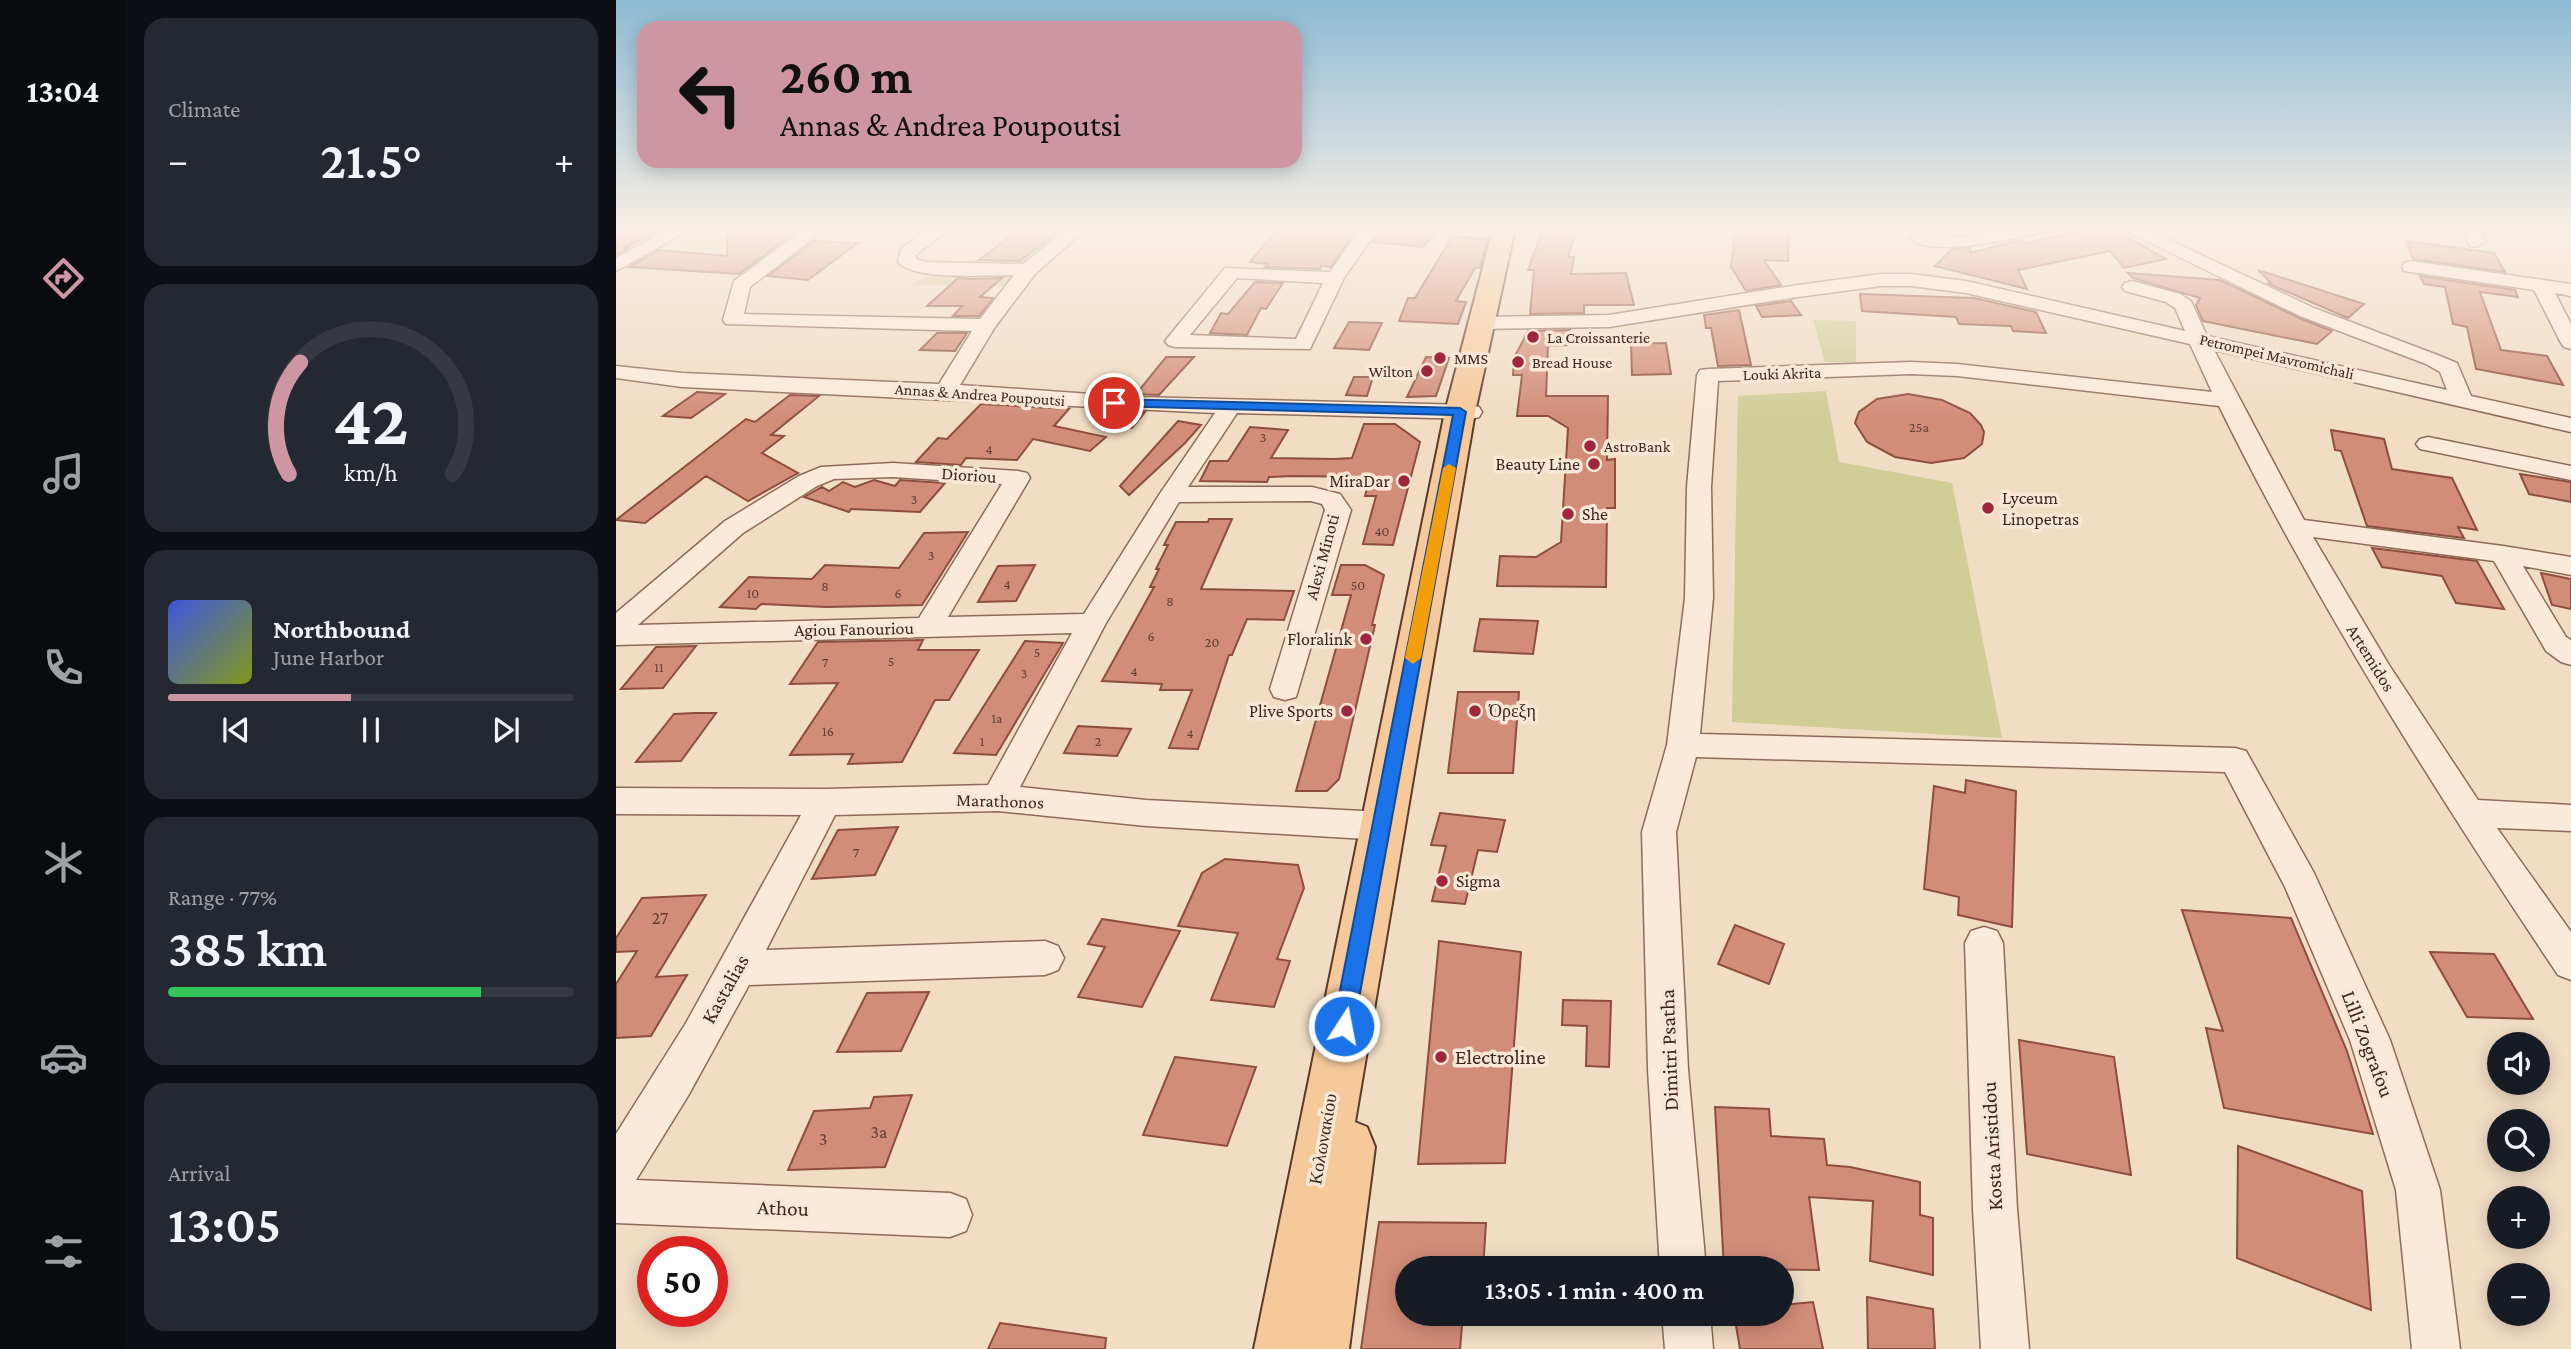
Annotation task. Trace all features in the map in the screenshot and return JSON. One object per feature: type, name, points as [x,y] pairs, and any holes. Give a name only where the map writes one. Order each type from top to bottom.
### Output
[{"type":"main road","name":"Κολωνακίου","points":[[1285,1349],[1383,826],[1493,292]]},
{"type":"main road","name":"Κολωνακίου","points":[[1487,323],[1497,292]]},
{"type":"main road","name":"Κολωνακίου","points":[[1318,1349],[1370,986],[1401,827],[1423,682],[1441,593],[1466,412]]},
{"type":"street","points":[[739,292],[733,320],[986,325]]},
{"type":"street","points":[[946,391],[986,325],[1012,292]]},
{"type":"street","points":[[1216,292],[1175,341],[1303,345],[1328,292]]},
{"type":"street","name":"Petrompei Mavromichali","points":[[1487,323],[1609,321],[1792,292]]},
{"type":"street","name":"Petrompei Mavromichali","points":[[1992,292],[2571,425]]},
{"type":"street","name":"Artemidos","points":[[2150,292],[2173,298],[2184,305],[2226,400],[2317,570],[2467,813],[2571,963]]},
{"type":"street","points":[[2264,292],[2307,312],[2449,368],[2462,400]]},
{"type":"street","points":[[2544,292],[2571,343]]},
{"type":"street","name":"Louki Akrita","points":[[1683,745],[1699,598],[1699,487],[1708,375],[1911,368],[1957,370],[2226,400]]},
{"type":"street","name":"Annas & Andrea Poupoutsi","points":[[616,372],[682,380],[946,391],[1134,404],[1466,412]]},
{"type":"street","points":[[998,797],[1092,624],[1171,495],[1231,406]]},
{"type":"street","points":[[2428,444],[2571,473]]},
{"type":"street","name":"Dioriou","points":[[616,628],[734,527],[808,481],[830,472],[893,470],[1018,478],[928,627]]},
{"type":"street","name":"Alexi Minoti","points":[[1171,495],[1312,494],[1331,499],[1338,510],[1285,689]]},
{"type":"street","points":[[2294,527],[2503,554],[2571,566]]},
{"type":"street","points":[[2503,554],[2556,644],[2571,655]]},
{"type":"street","name":"Agiou Fanouriou","points":[[616,635],[1092,624]]},
{"type":"street","name":"Lilli Zografou","points":[[1683,745],[2235,760],[2301,884],[2370,1040],[2418,1189],[2436,1349]]},
{"type":"street","name":"Dimitri Psatha","points":[[1682,1256],[1668,1069],[1659,832],[1683,745]]},
{"type":"street","name":"Marathonos","points":[[616,801],[825,802],[998,797],[1146,813],[1383,826]]},
{"type":"street","name":"Kastalias","points":[[616,1172],[645,1130],[738,968],[825,802]]},
{"type":"street","points":[[2467,813],[2571,818]]},
{"type":"street","name":"Kosta Aristidou","points":[[1984,943],[1994,1196],[2005,1349]]},
{"type":"street","points":[[738,968],[1045,958]]},
{"type":"street","name":"Athou","points":[[616,1201],[950,1215]]},
{"type":"street","points":[[1687,1326],[1689,1349]]},
{"type":"shaded area","points":[[1813,320],[1856,321],[1856,362],[1825,362]]},
{"type":"shaded area","points":[[1826,391],[1839,462],[1952,483],[2002,738],[1732,722],[1738,396]]},
{"type":"building","points":[[943,292],[986,292],[980,297],[993,298],[979,316],[953,316],[962,306],[927,306]]},
{"type":"building","points":[[1247,292],[1277,292],[1266,309],[1261,308],[1247,335],[1210,333],[1221,313],[1228,314]]},
{"type":"building","points":[[1419,292],[1461,292],[1456,301],[1466,302],[1458,324],[1399,321],[1408,298],[1415,298]]},
{"type":"building","points":[[1532,292],[1631,292],[1634,305],[1584,305],[1584,313],[1530,314]]},
{"type":"building","points":[[2180,292],[2245,292],[2332,331],[2317,344],[2203,321],[2196,305],[2200,298]]},
{"type":"building","points":[[2288,292],[2326,292],[2364,304],[2348,318]]},
{"type":"building","points":[[2446,292],[2516,292],[2518,297],[2480,292],[2501,350],[2547,356],[2563,385],[2476,369],[2467,327],[2453,324]]},
{"type":"building","points":[[1860,294],[1974,298],[2036,312],[2046,333],[2013,331],[2011,326],[1959,324],[1956,317],[1862,311]]},
{"type":"building","points":[[1791,301],[1801,315],[1762,317],[1756,306]]},
{"type":"building","points":[[1739,310],[1751,365],[1718,366],[1711,328],[1706,328],[1704,315]]},
{"type":"building","points":[[1349,322],[1382,323],[1369,350],[1334,348]]},
{"type":"building","points":[[1570,330],[1569,345],[1548,346],[1546,396],[1608,396],[1607,460],[1615,459],[1615,508],[1607,508],[1606,587],[1497,586],[1500,556],[1536,557],[1561,542],[1568,428],[1548,416],[1517,416],[1522,375],[1513,375],[1514,358],[1528,331]]},
{"type":"building","points":[[937,333],[967,333],[955,351],[920,350]]},
{"type":"building","points":[[1666,343],[1671,374],[1632,375],[1631,344]]},
{"type":"building","points":[[1166,357],[1194,357],[1159,395],[1136,394]]},
{"type":"building","points":[[1426,357],[1449,358],[1436,396],[1407,397]]},
{"type":"building","points":[[1354,377],[1373,377],[1367,396],[1346,395]]},
{"type":"building","points":[[697,392],[725,394],[691,418],[663,416]]},
{"type":"building","points":[[1908,394],[1942,400],[1970,413],[1984,432],[1982,444],[1964,458],[1931,463],[1895,457],[1867,442],[1855,423],[1859,412],[1877,399]]},
{"type":"building","points":[[790,395],[819,396],[771,435],[784,436],[762,453],[798,473],[748,501],[706,476],[645,523],[616,520],[746,419],[755,422]]},
{"type":"building","points":[[981,404],[1069,409],[1054,426],[1106,437],[1090,451],[1033,439],[1017,460],[966,458],[961,465],[916,462],[938,438],[947,439]]},
{"type":"building","points":[[1122,411],[1145,412],[1132,428],[1109,426]]},
{"type":"building","points":[[1178,421],[1201,425],[1129,495],[1120,486]]},
{"type":"building","points":[[1364,424],[1395,424],[1420,442],[1393,545],[1363,544],[1376,496],[1365,496],[1370,477],[1293,476],[1269,477],[1267,482],[1200,481],[1210,461],[1228,461],[1250,427],[1288,430],[1271,458],[1334,459],[1352,458]]},
{"type":"building","points":[[2331,430],[2384,439],[2392,469],[2452,478],[2477,530],[2458,527],[2464,538],[2367,526],[2341,451],[2335,450]]},
{"type":"building","points":[[2520,474],[2571,482],[2571,502],[2529,494]]},
{"type":"building","points":[[874,480],[895,486],[900,480],[945,483],[920,512],[851,509],[849,512],[804,497],[822,487],[829,491],[843,482],[855,487]]},
{"type":"building","points":[[1209,519],[1232,519],[1201,589],[1294,591],[1284,620],[1247,619],[1232,655],[1229,655],[1198,749],[1169,748],[1192,690],[1160,690],[1162,684],[1102,681],[1154,587],[1150,587],[1168,545],[1164,545],[1176,522],[1208,522]]},
{"type":"building","points":[[968,532],[922,605],[826,607],[761,604],[756,609],[720,607],[749,577],[812,579],[825,565],[899,568],[924,533]]},
{"type":"building","points":[[2372,548],[2477,561],[2504,609],[2456,603],[2442,576],[2382,567]]},
{"type":"building","points":[[1035,565],[1016,601],[978,602],[998,566]]},
{"type":"building","points":[[1341,565],[1365,565],[1384,575],[1372,625],[1375,625],[1339,779],[1327,791],[1296,791],[1351,595],[1332,595]]},
{"type":"building","points":[[2541,573],[2571,579],[2571,609],[2552,605]]},
{"type":"building","points":[[1480,619],[1538,621],[1533,654],[1474,651]]},
{"type":"building","points":[[923,640],[918,650],[979,650],[949,700],[935,700],[902,762],[848,764],[853,754],[790,755],[838,683],[790,684],[818,642]]},
{"type":"building","points":[[1025,641],[1063,643],[996,755],[954,753]]},
{"type":"building","points":[[696,646],[663,688],[621,689],[656,647]]},
{"type":"building","points":[[1458,692],[1519,692],[1513,773],[1448,773]]},
{"type":"building","points":[[716,713],[681,761],[636,762],[674,714]]},
{"type":"building","points":[[1078,726],[1131,729],[1117,756],[1064,753]]},
{"type":"building","points":[[1966,780],[2016,791],[2012,927],[1958,915],[1959,897],[1924,889],[1934,786],[1965,793]]},
{"type":"building","points":[[1440,813],[1505,820],[1497,852],[1478,850],[1465,904],[1432,901],[1446,846],[1431,845]]},
{"type":"building","points":[[898,827],[875,875],[812,879],[838,830]]},
{"type":"building","points":[[1225,859],[1298,865],[1304,888],[1277,959],[1290,961],[1274,1007],[1211,1000],[1238,933],[1178,926],[1202,873]]},
{"type":"building","points":[[706,895],[656,977],[687,975],[651,1036],[616,1038],[616,984],[637,951],[616,952],[616,938],[642,898]]},
{"type":"building","points":[[2182,910],[2291,918],[2347,1051],[2373,1134],[2224,1108],[2206,1028],[2223,1031]]},
{"type":"building","points":[[1102,919],[1180,931],[1142,1007],[1078,997],[1105,947],[1088,944]]},
{"type":"building","points":[[1735,925],[1784,944],[1769,984],[1718,964]]},
{"type":"building","points":[[1439,941],[1521,952],[1505,1163],[1418,1164]]},
{"type":"building","points":[[2430,952],[2494,954],[2533,1019],[2467,1017]]},
{"type":"building","points":[[929,992],[901,1051],[837,1052],[867,993]]},
{"type":"building","points":[[1563,1000],[1611,1001],[1609,1067],[1586,1066],[1587,1026],[1562,1025]]},
{"type":"building","points":[[2019,1040],[2114,1057],[2131,1175],[2027,1154]]},
{"type":"building","points":[[1175,1057],[1256,1067],[1227,1146],[1143,1135]]},
{"type":"building","points":[[912,1095],[885,1167],[788,1170],[814,1111],[870,1108],[874,1097]]},
{"type":"building","points":[[1715,1107],[1769,1109],[1771,1136],[1824,1139],[1827,1165],[1850,1167],[1920,1182],[1920,1215],[1933,1218],[1933,1275],[1870,1261],[1873,1201],[1809,1197],[1819,1270],[1794,1270],[1794,1256],[1723,1256]]},
{"type":"building","points":[[2238,1146],[2362,1191],[2371,1310],[2237,1258]]},
{"type":"building","points":[[1379,1222],[1486,1223],[1484,1256],[1395,1256],[1395,1326],[1462,1326],[1460,1349],[1361,1349]]},
{"type":"building","points":[[1867,1297],[1933,1309],[1935,1349],[1868,1349]]},
{"type":"building","points":[[1813,1302],[1823,1349],[1740,1349],[1736,1326],[1794,1326],[1794,1304]]},
{"type":"building","points":[[1000,1323],[1106,1338],[1105,1349],[988,1349]]},
{"type":"slow traffic","points":[[1413,658],[1449,468]]},
{"type":"place","name":"La Croissanterie","points":[[1533,337]]},
{"type":"place","name":"MMS","points":[[1440,358]]},
{"type":"place","name":"Bread House","points":[[1518,362]]},
{"type":"place","name":"Wilton","points":[[1427,371]]},
{"type":"place","name":"AstroBank","points":[[1590,446]]},
{"type":"place","name":"Beauty Line","points":[[1594,464]]},
{"type":"place","name":"MiraDar","points":[[1404,481]]},
{"type":"place","name":"Lyceum Linopetras","points":[[1988,508]]},
{"type":"place","name":"She","points":[[1568,514]]},
{"type":"place","name":"Floralink","points":[[1366,639]]},
{"type":"place","name":"Plive Sports","points":[[1347,711]]},
{"type":"place","name":"Όρεξη","points":[[1475,711]]},
{"type":"place","name":"Sigma","points":[[1442,881]]},
{"type":"place","name":"Electroline","points":[[1441,1057]]},
{"type":"route","points":[[1114,403],[1460,412],[1344,1026]]}]
